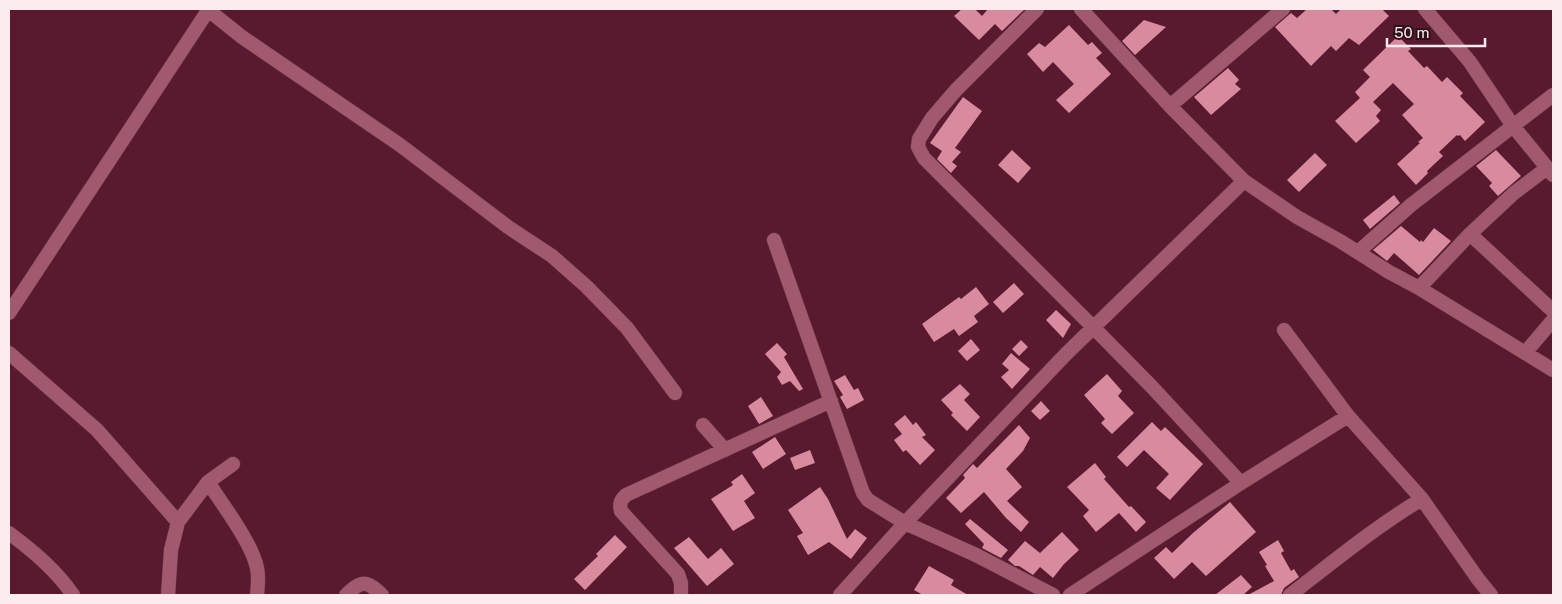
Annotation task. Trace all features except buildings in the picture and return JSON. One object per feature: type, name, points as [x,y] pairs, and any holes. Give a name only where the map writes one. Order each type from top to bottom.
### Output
[{"type":"street","points":[[9,313],[208,9],[242,37],[400,145],[508,227],[552,256],[587,287],[627,328],[675,392]]},
{"type":"street","points":[[1037,9],[941,106],[922,131],[918,146],[924,158],[1152,387],[1241,483]]},
{"type":"street","points":[[1081,9],[1170,106],[1244,181],[1297,217],[1419,288],[1553,370]]},
{"type":"street","points":[[1170,106],[1283,9]]},
{"type":"street","points":[[1419,288],[1470,234],[1514,193],[1550,172],[1513,126],[1470,62],[1425,9]]},
{"type":"street","points":[[1358,252],[1411,205],[1553,96]]},
{"type":"street","points":[[840,595],[905,523],[1094,328],[1244,181]]},
{"type":"street","points":[[1470,234],[1553,311]]},
{"type":"street","points":[[774,240],[863,493],[868,500],[905,523],[976,555],[1053,595]]},
{"type":"street","points":[[1525,353],[1553,320]]},
{"type":"street","points":[[1284,330],[1348,416],[1422,498],[1478,579],[1492,595]]},
{"type":"street","points":[[9,353],[97,430],[178,522]]},
{"type":"street","points":[[681,595],[681,583],[678,574],[621,511],[621,499],[626,495],[831,401]]},
{"type":"street","points":[[1070,595],[1241,483],[1348,416]]},
{"type":"street","points":[[703,425],[725,450]]},
{"type":"street","points":[[168,595],[171,550],[178,522],[208,482],[232,464]]},
{"type":"street","points":[[208,482],[251,550],[257,567],[258,583],[256,595]]},
{"type":"street","points":[[1290,595],[1354,545],[1422,498]]},
{"type":"street","points":[[9,533],[39,556],[64,582],[73,595]]},
{"type":"street","points":[[346,595],[356,586],[368,583],[382,595]]}]
